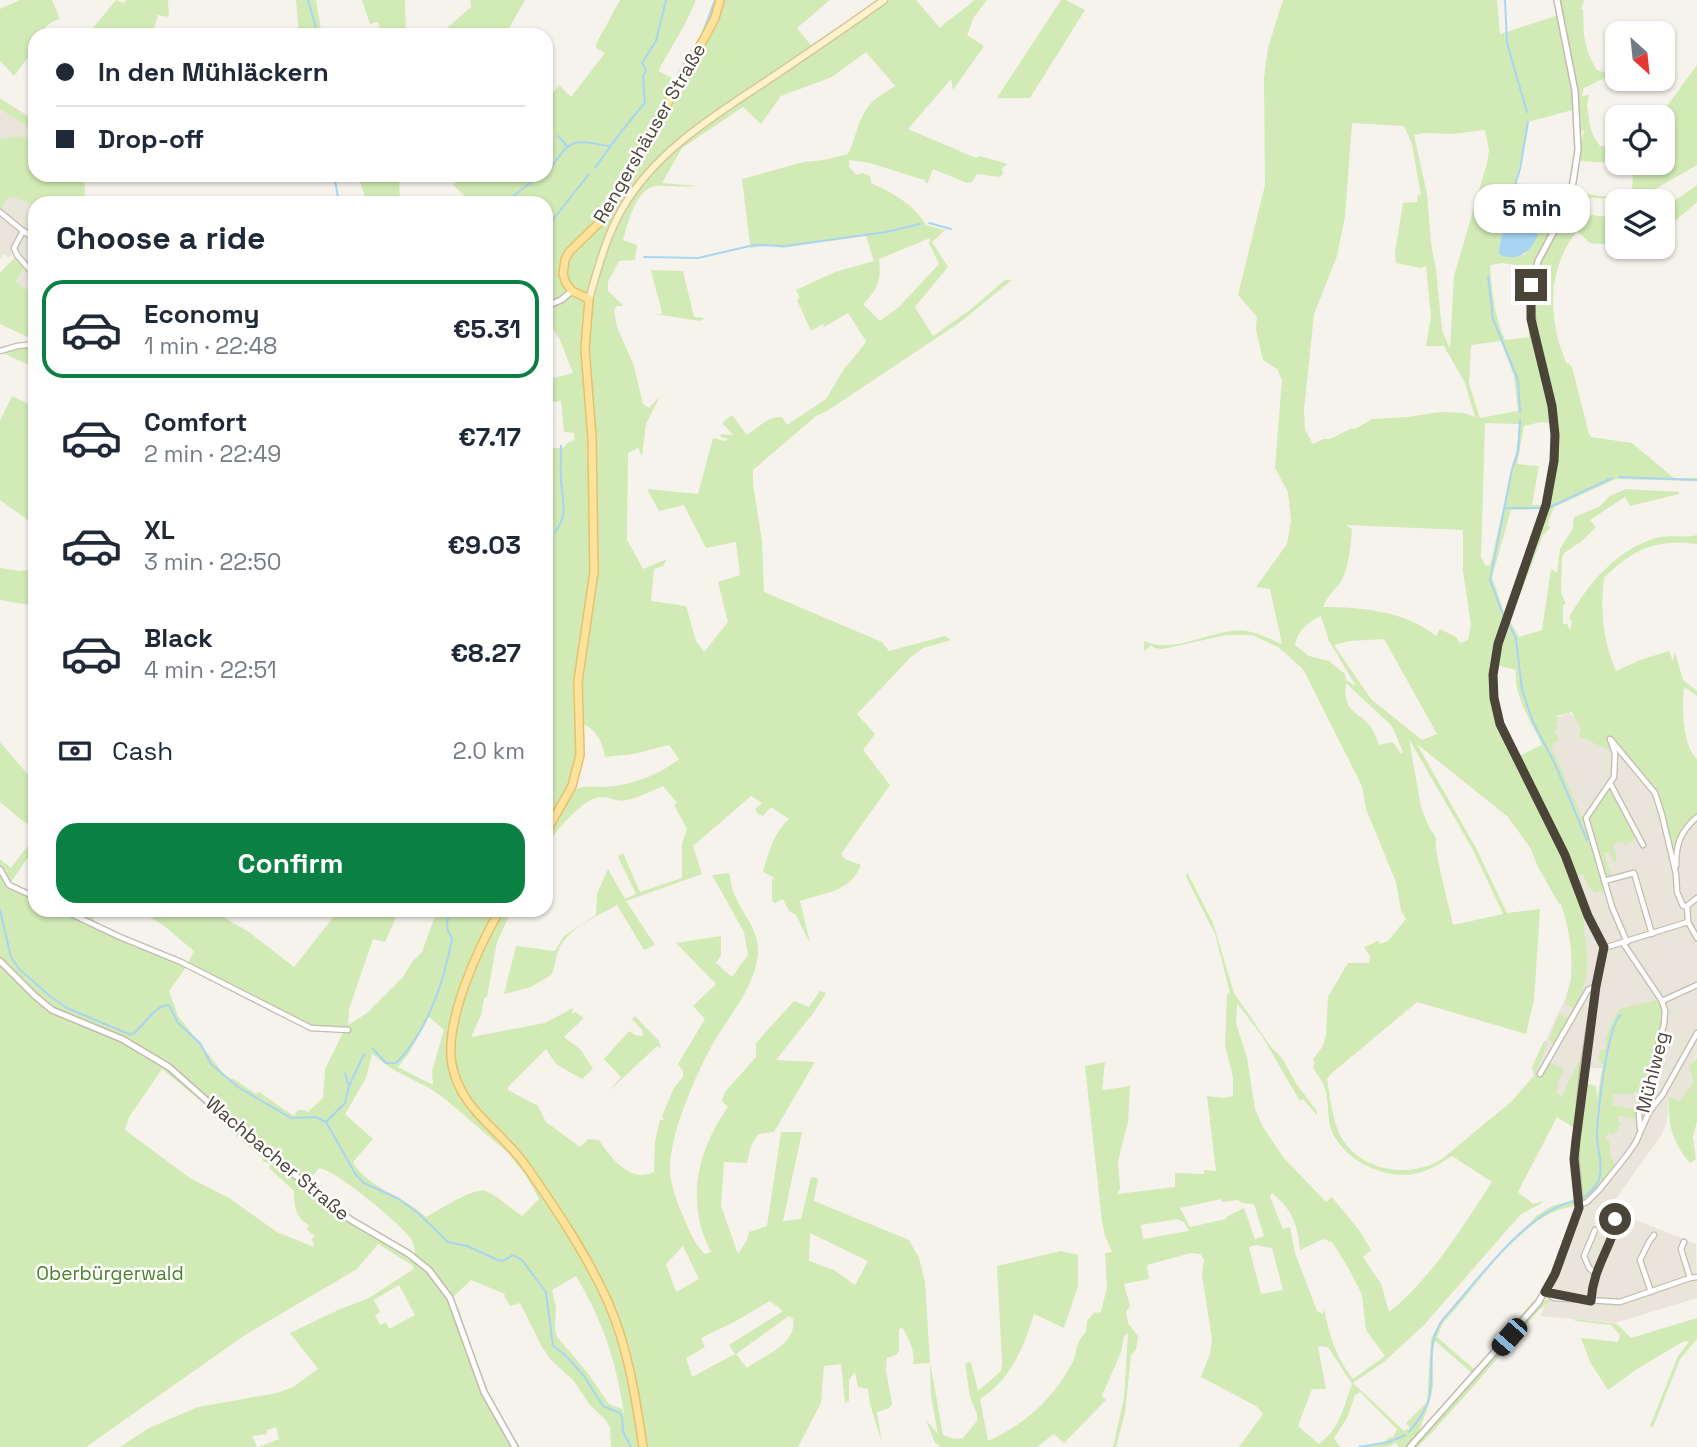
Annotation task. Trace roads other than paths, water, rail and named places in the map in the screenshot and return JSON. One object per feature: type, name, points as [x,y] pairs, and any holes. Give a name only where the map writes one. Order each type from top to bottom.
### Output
[{"type":"main road","name":"Rengershäuser Straße","points":[[575,292],[566,283],[563,274],[567,256],[604,217],[710,28],[720,0]]},
{"type":"main road","points":[[553,820],[572,786],[580,755],[578,681],[594,572],[592,438],[585,349],[589,299],[598,262],[621,210],[662,157],[703,123],[884,0]]},
{"type":"main road","points":[[575,292],[585,291],[595,277]]},
{"type":"main road","points":[[575,292],[589,299]]},
{"type":"main road","points":[[496,917],[477,954],[459,1006],[452,1037],[453,1071],[462,1095],[526,1166],[594,1272],[620,1337],[643,1447]]},
{"type":"street","points":[[1410,1447],[1492,1357],[1545,1292],[1555,1274],[1580,1205],[1574,1151],[1583,1070],[1604,947],[1588,916],[1565,855],[1500,724],[1494,698],[1493,675],[1498,644],[1546,505],[1554,461],[1552,406],[1532,328],[1530,295],[1538,261],[1570,201],[1578,150],[1575,91],[1557,0]]},
{"type":"street","points":[[0,212],[28,234]]},
{"type":"street","points":[[23,231],[14,248],[28,268]]},
{"type":"street","points":[[553,303],[575,292]]},
{"type":"street","points":[[0,351],[28,345]]},
{"type":"street","points":[[1676,874],[1655,793],[1610,739],[1615,753],[1614,777],[1586,818],[1612,908],[1625,942],[1662,1001],[1697,985]]},
{"type":"street","points":[[1610,783],[1643,845]]},
{"type":"street","points":[[1687,906],[1683,906],[1677,892],[1678,839],[1697,817]]},
{"type":"street","points":[[0,869],[9,885],[28,894]]},
{"type":"street","points":[[1604,881],[1634,873],[1652,934]]},
{"type":"street","points":[[1687,906],[1697,898]]},
{"type":"street","points":[[1687,906],[1688,922],[1697,938]]},
{"type":"street","points":[[78,917],[181,962],[311,1028],[348,1030]]},
{"type":"street","points":[[1604,947],[1688,922]]},
{"type":"street","name":"Wachbacher Straße","points":[[0,961],[52,1010],[122,1040],[169,1067],[250,1139],[351,1220],[425,1266],[450,1298],[484,1392],[514,1447]]},
{"type":"street","points":[[1540,1074],[1588,990],[1596,986]]},
{"type":"street","name":"Mühlweg","points":[[1640,1129],[1639,1114],[1665,1020],[1662,1001]]},
{"type":"street","points":[[1580,1205],[1587,1202],[1605,1184],[1636,1142],[1648,1112],[1663,1094],[1697,1033]]},
{"type":"street","points":[[1591,1301],[1595,1273],[1616,1225]]},
{"type":"street","points":[[1595,1230],[1584,1256],[1588,1268],[1595,1273]]},
{"type":"street","points":[[1651,1292],[1640,1260],[1654,1235]]},
{"type":"street","points":[[1684,1242],[1681,1249],[1690,1278]]},
{"type":"street","points":[[1545,1292],[1566,1298],[1620,1302],[1697,1277]]},
{"type":"water","points":[[1530,205],[1537,211],[1540,220],[1536,240],[1521,255],[1511,257],[1499,254],[1503,230],[1510,216],[1522,207]]},
{"type":"waterway","points":[[308,0],[316,28]]},
{"type":"waterway","points":[[595,168],[645,103],[643,77],[646,70],[642,63],[656,41],[666,0]]},
{"type":"waterway","points":[[702,35],[715,0]]},
{"type":"waterway","points":[[1505,0],[1507,43],[1527,112]]},
{"type":"waterway","points":[[677,76],[699,40]]},
{"type":"waterway","points":[[1504,222],[1520,169],[1528,122]]},
{"type":"waterway","points":[[558,136],[567,146]]},
{"type":"waterway","points":[[553,165],[565,149],[574,143],[609,146]]},
{"type":"waterway","points":[[553,221],[589,174]]},
{"type":"waterway","points":[[335,182],[338,196]]},
{"type":"waterway","points":[[513,196],[532,182]]},
{"type":"waterway","points":[[929,223],[951,229]]},
{"type":"waterway","points":[[644,257],[698,258],[754,245],[785,246],[886,232],[920,224]]},
{"type":"waterway","points":[[1488,276],[1493,319],[1518,380],[1520,412]]},
{"type":"waterway","points":[[1504,617],[1490,580],[1512,469],[1518,452],[1520,420]]},
{"type":"waterway","points":[[555,532],[563,513],[561,446]]},
{"type":"waterway","points":[[1619,477],[1697,480]]},
{"type":"waterway","points":[[1550,507],[1612,478]]},
{"type":"waterway","points":[[1504,508],[1542,508]]},
{"type":"waterway","points":[[1509,625],[1516,638],[1522,690],[1533,722],[1555,764],[1587,840]]},
{"type":"waterway","points":[[0,910],[11,957],[19,969],[67,1008],[131,1035],[158,1009],[169,1005],[178,1023],[200,1043],[211,1064],[238,1087],[291,1118],[316,1117],[326,1122],[356,1175],[364,1183],[399,1199],[448,1242],[467,1246],[498,1260],[503,1261],[513,1255],[522,1260],[546,1292],[553,1346],[584,1376],[603,1406],[620,1413],[623,1432],[631,1447]]},
{"type":"waterway","points":[[373,1049],[386,1063],[396,1063],[417,1037],[433,1005],[445,971],[452,938],[448,931],[448,917]]},
{"type":"waterway","points":[[1583,1198],[1595,1187],[1600,1177],[1597,1138],[1601,1093],[1611,1035],[1621,1015]]},
{"type":"waterway","points":[[326,1122],[345,1103],[349,1086],[364,1054]]},
{"type":"waterway","points":[[345,1073],[348,1084]]},
{"type":"waterway","points":[[1409,1432],[1423,1413],[1429,1399],[1432,1348],[1437,1328],[1443,1319],[1521,1232],[1558,1207],[1576,1201]]},
{"type":"waterway","points":[[1359,1447],[1389,1442],[1405,1435]]},
{"type":"park label","name":"Oberbürgerwald","points":[[110,1273]]}]
